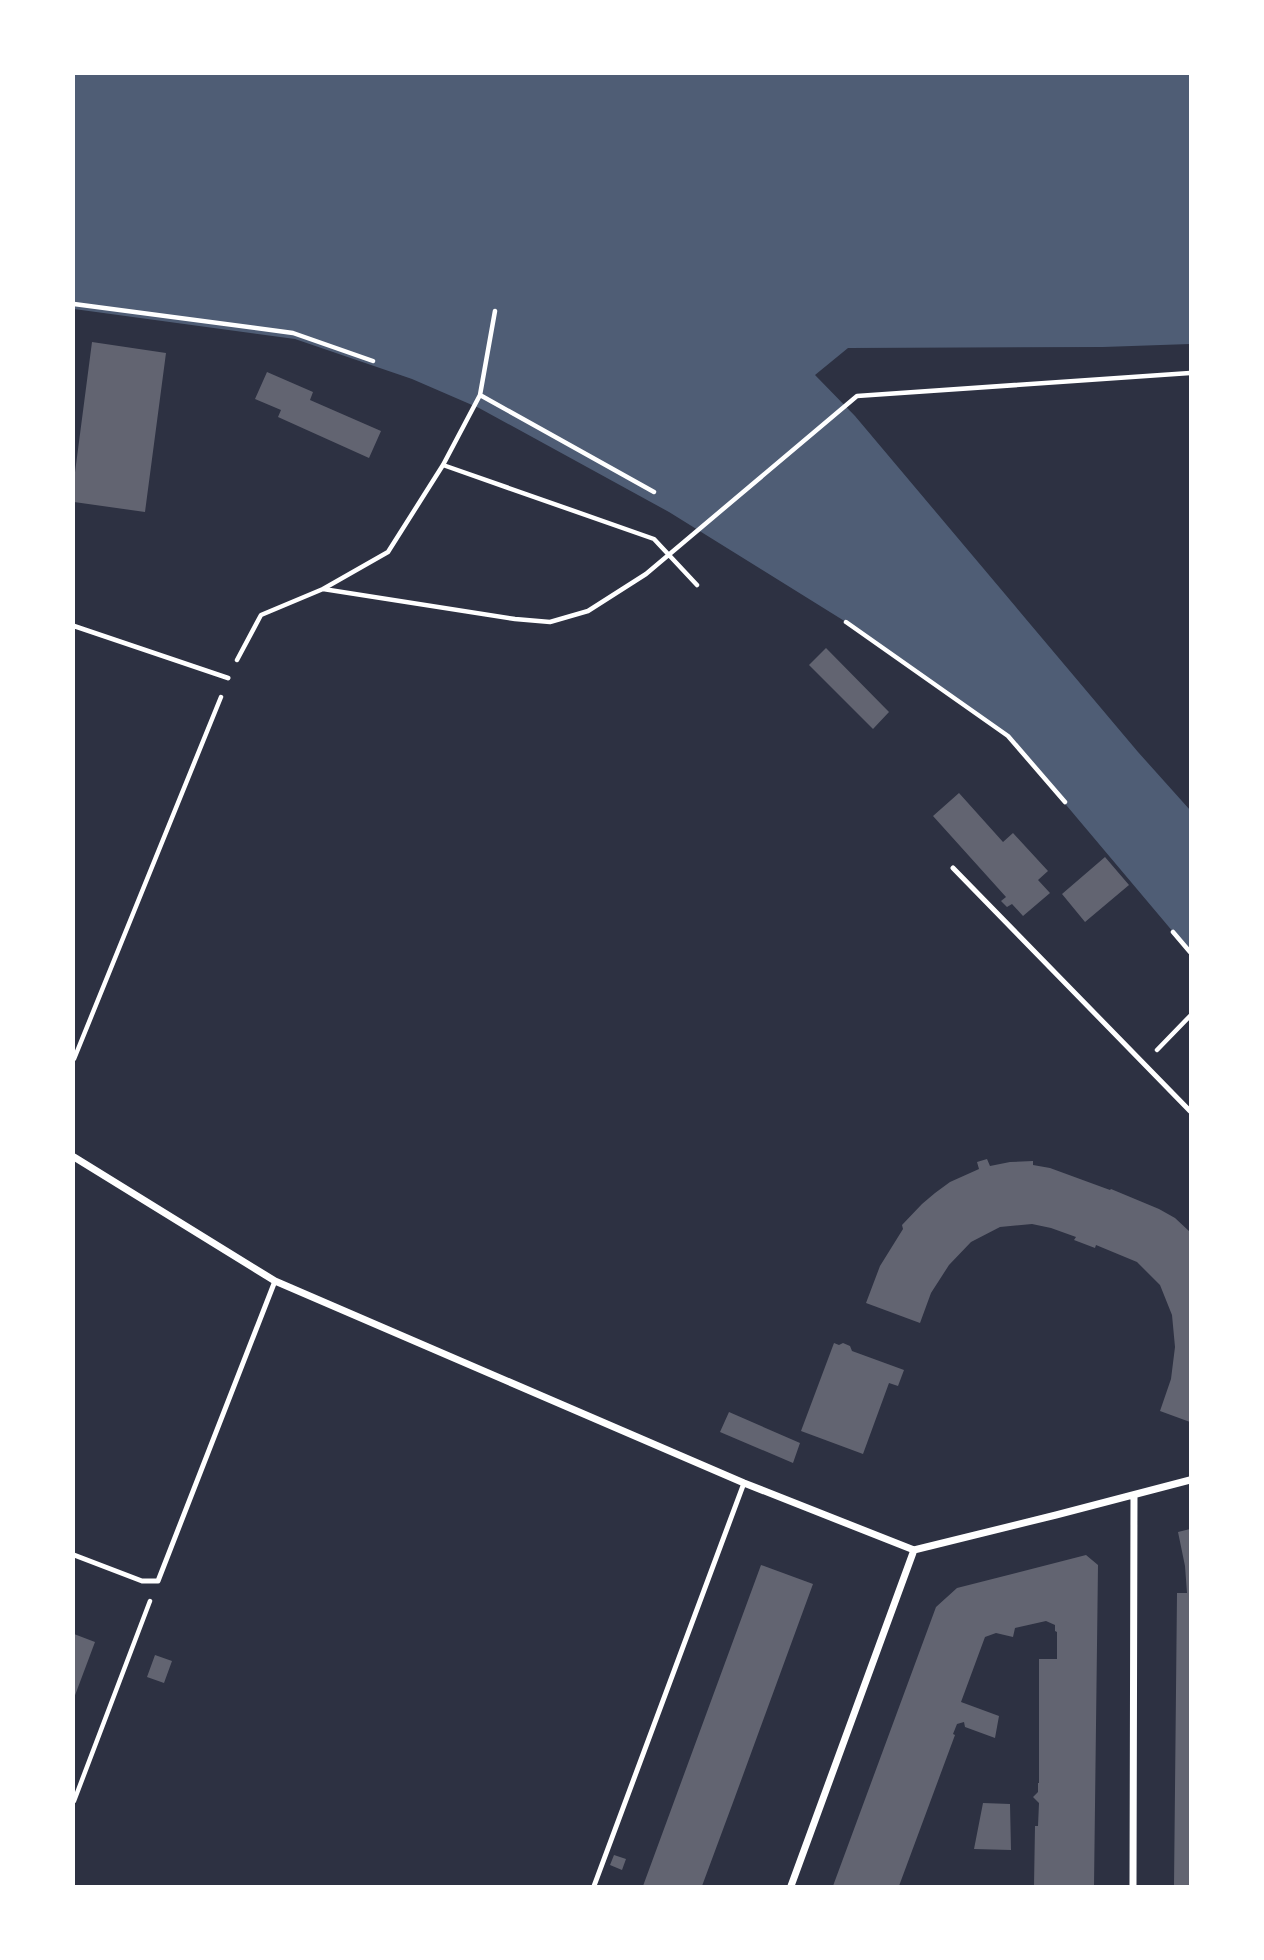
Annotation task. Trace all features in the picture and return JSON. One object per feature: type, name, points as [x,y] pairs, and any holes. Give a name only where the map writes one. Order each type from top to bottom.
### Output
[{"type":"street","points":[[74,1157],[275,1281],[744,1483],[914,1550],[1191,1480]]},
{"type":"street","points":[[1133,1886],[1134,1495]]},
{"type":"street","points":[[792,1886],[914,1550]]},
{"type":"lane","points":[[74,626],[228,678]]},
{"type":"lane","points":[[953,868],[1191,1111]]},
{"type":"lane","points":[[74,1555],[142,1581],[158,1581],[275,1281]]},
{"type":"lane","points":[[594,1886],[744,1483]]},
{"type":"path","points":[[74,304],[293,333],[373,360]]},
{"type":"path","points":[[74,1059],[228,678],[261,615],[323,589],[388,552],[443,465],[480,395],[495,311]]},
{"type":"path","points":[[323,589],[550,622],[588,611],[646,574],[857,396],[1191,373]]},
{"type":"path","points":[[480,395],[654,492]]},
{"type":"path","points":[[443,465],[654,539],[697,585]]},
{"type":"path","points":[[846,622],[1009,736],[1065,802]]},
{"type":"path","points":[[1173,932],[1191,952]]},
{"type":"path","points":[[1144,1062],[1191,1016]]},
{"type":"path","points":[[74,1801],[158,1581]]},
{"type":"water","points":[[74,74],[1190,74],[1190,344],[848,348],[815,375],[855,416],[1190,810],[1190,952],[1008,736],[846,622],[669,512],[479,408],[412,379],[295,339],[74,309]]},
{"type":"building","points":[[92,342],[166,353],[145,512],[74,502],[74,480]]},
{"type":"building","points":[[267,372],[313,392],[310,400],[381,431],[369,458],[278,417],[281,410],[255,399]]},
{"type":"building","points":[[826,648],[889,712],[873,729],[809,665]]},
{"type":"building","points":[[959,793],[1003,842],[1013,833],[1048,871],[1038,880],[1050,893],[1023,916],[1012,904],[1007,907],[1001,901],[1006,897],[933,816]]},
{"type":"building","points":[[1105,857],[1129,885],[1085,922],[1062,894]]},
{"type":"building","points":[[987,1159],[990,1166],[1033,1161],[1033,1165],[1050,1168],[1111,1189],[1159,1209],[1175,1218],[1190,1232],[1190,1422],[1160,1411],[1171,1379],[1175,1347],[1172,1315],[1160,1285],[1137,1262],[1096,1245],[1095,1248],[1074,1240],[1076,1237],[1032,1224],[1000,1227],[971,1242],[949,1265],[931,1293],[920,1323],[866,1303],[880,1266],[903,1229],[902,1225],[935,1193],[950,1182],[979,1169],[977,1162]]},
{"type":"building","points":[[834,1343],[843,1343],[850,1346],[852,1351],[904,1370],[898,1386],[889,1383],[863,1454],[801,1431]]},
{"type":"building","points":[[729,1412],[800,1443],[793,1463],[720,1432]]},
{"type":"building","points":[[1190,1529],[1190,1886],[1174,1886],[1177,1593],[1187,1593],[1178,1532]]},
{"type":"building","points":[[1086,1555],[1098,1565],[1094,1886],[1034,1886],[1035,1826],[1038,1826],[1039,1803],[1033,1797],[1038,1792],[1039,1783],[1039,1659],[1057,1659],[1055,1625],[1046,1621],[1015,1628],[1013,1637],[996,1633],[985,1637],[961,1702],[999,1716],[995,1738],[965,1727],[964,1722],[957,1724],[899,1886],[833,1886],[936,1607],[957,1588]]},
{"type":"building","points":[[761,1565],[813,1584],[735,1797],[702,1886],[643,1886]]},
{"type":"building","points":[[74,1634],[95,1642],[74,1698]]},
{"type":"building","points":[[155,1655],[172,1661],[164,1683],[147,1677]]},
{"type":"building","points":[[983,1803],[1010,1804],[1011,1850],[974,1849]]},
{"type":"building","points":[[614,1855],[626,1859],[622,1870],[610,1865]]}]
